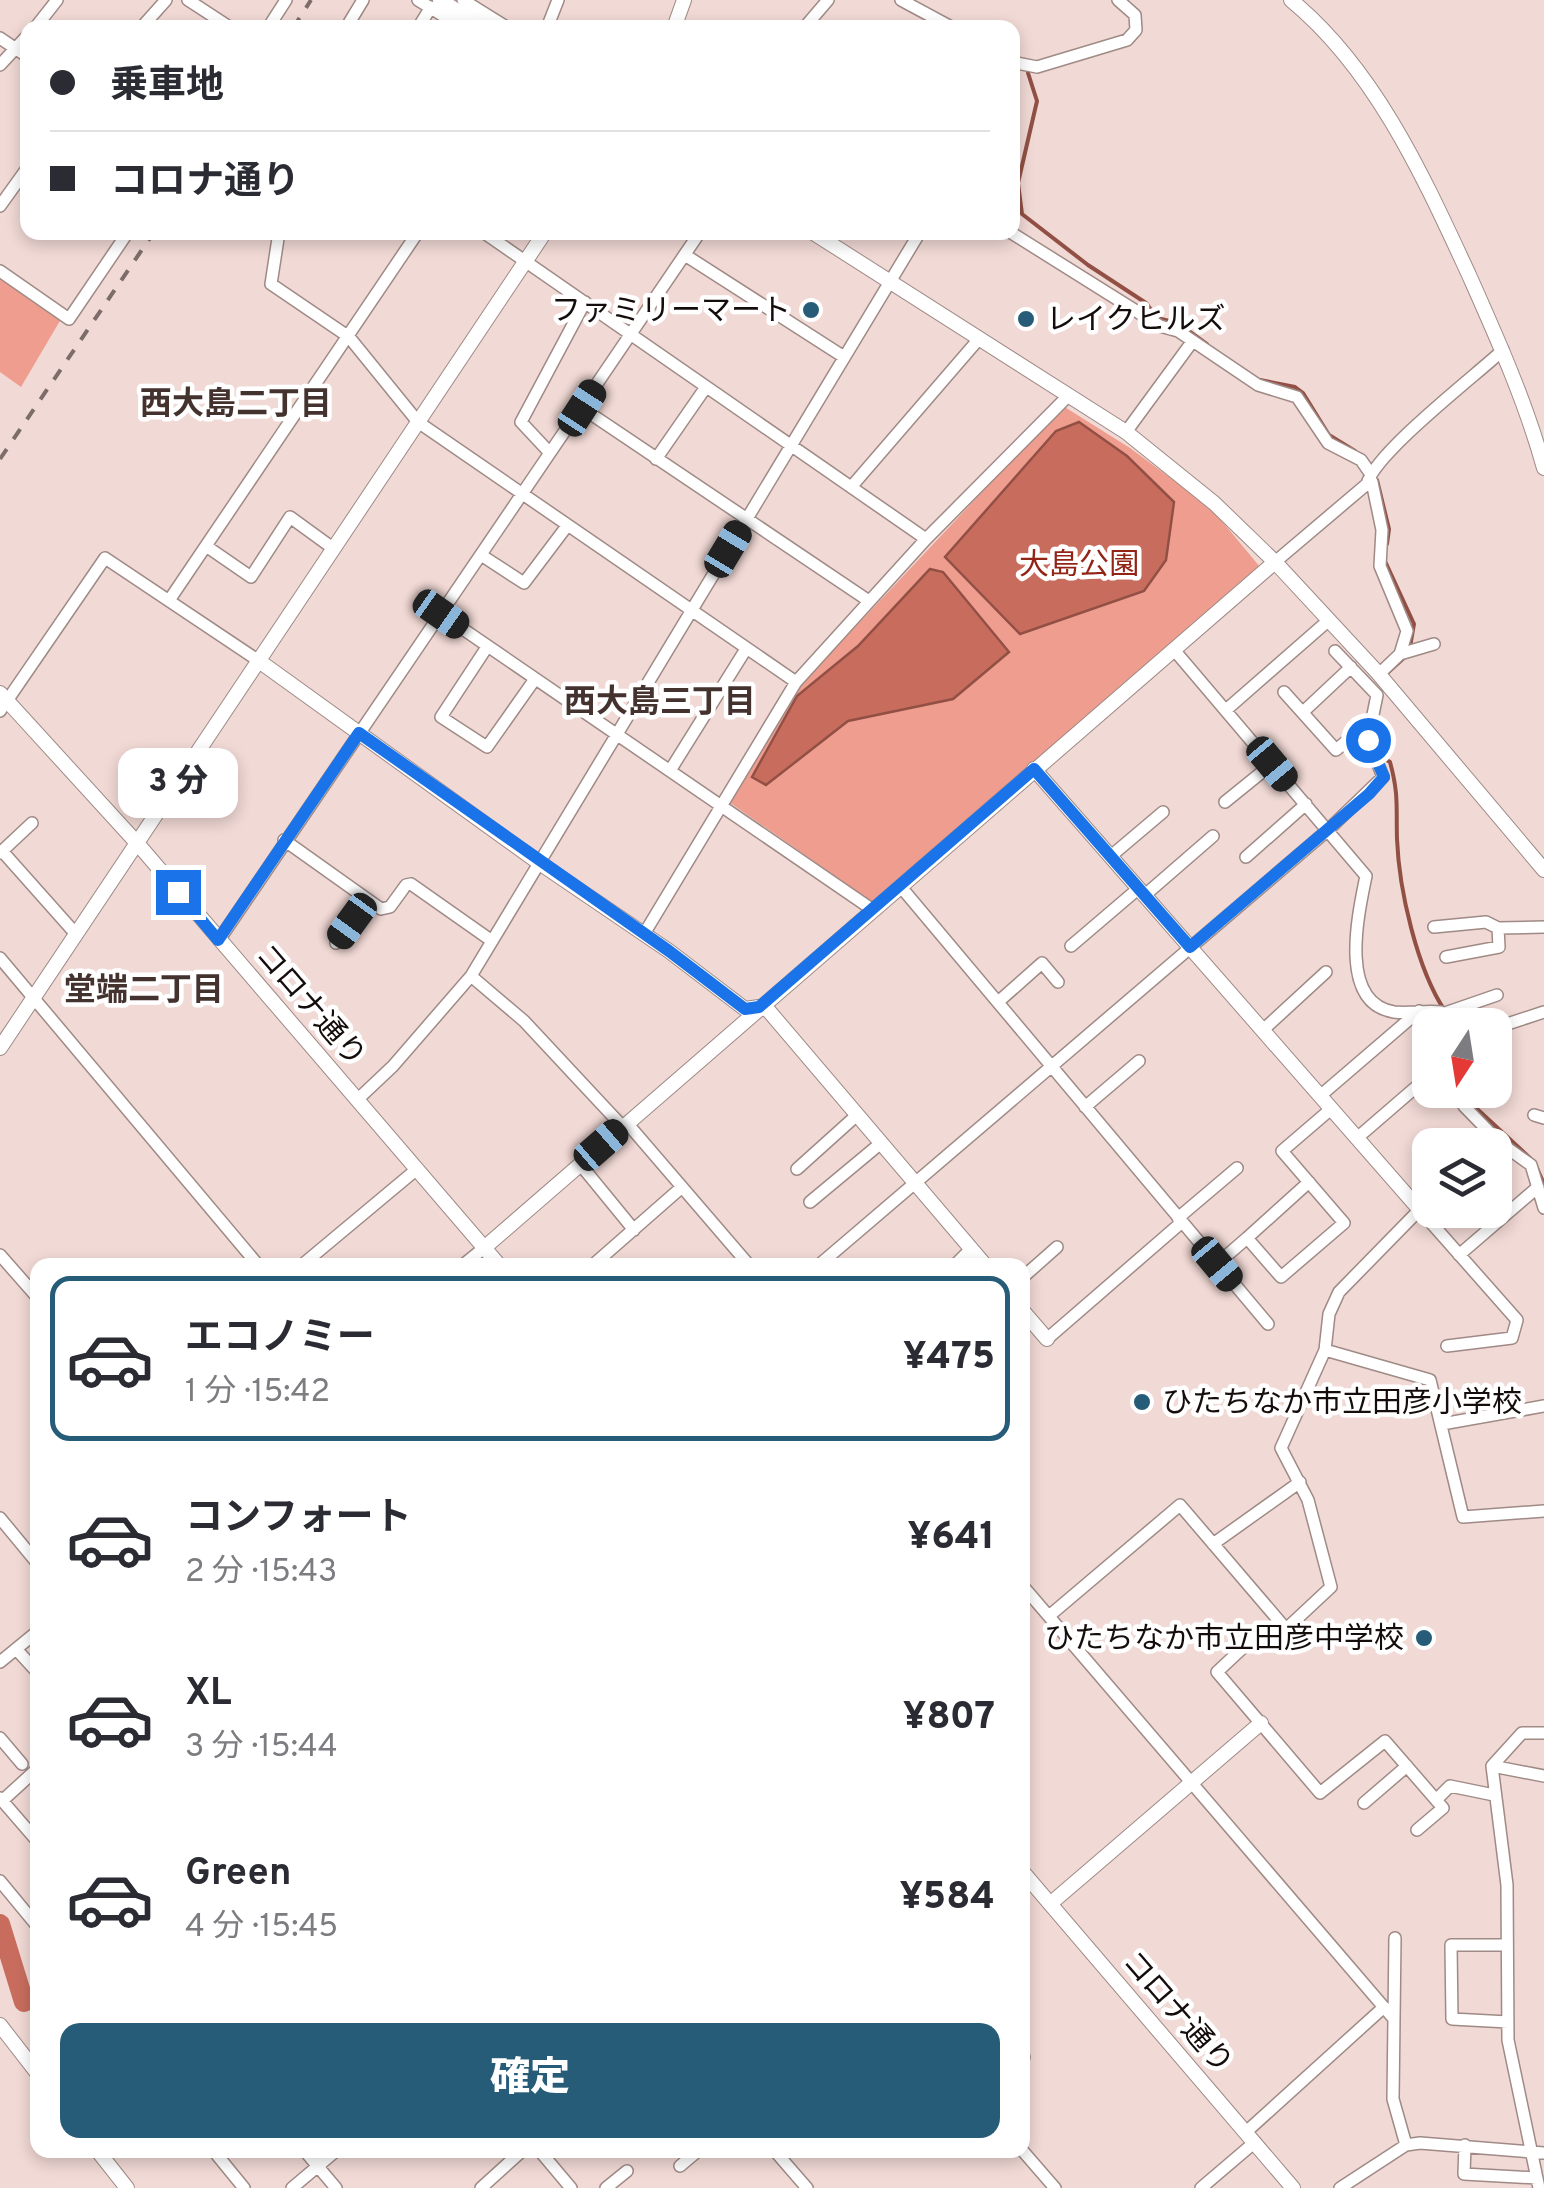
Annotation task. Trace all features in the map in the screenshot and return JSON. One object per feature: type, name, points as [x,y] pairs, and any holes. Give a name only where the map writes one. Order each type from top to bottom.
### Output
[{"type":"street","points":[[41,20],[57,0]]},
{"type":"street","points":[[149,20],[166,0]]},
{"type":"street","points":[[188,0],[219,20]]},
{"type":"street","points":[[418,0],[468,20]]},
{"type":"street","points":[[464,0],[495,20]]},
{"type":"street","points":[[811,20],[828,0]]},
{"type":"street","points":[[901,0],[939,20]]},
{"type":"street","points":[[1020,63],[1037,66],[1127,40],[1136,30],[1135,15],[1118,0]]},
{"type":"street","points":[[1292,0],[1324,31],[1398,133],[1503,350],[1531,420],[1544,468]]},
{"type":"street","points":[[0,38],[20,52]]},
{"type":"street","points":[[0,64],[20,42]]},
{"type":"street","points":[[0,206],[20,178]]},
{"type":"street","points":[[1020,238],[1160,326],[1178,331],[1246,379],[1297,397],[1328,443],[1360,460],[1372,473],[1382,530],[1380,566],[1406,631],[1401,654]]},
{"type":"street","points":[[0,271],[69,319],[123,240]]},
{"type":"street","points":[[278,240],[272,284],[349,337],[418,422],[796,682]]},
{"type":"street","points":[[170,599],[413,240]]},
{"type":"street","points":[[494,240],[926,539]]},
{"type":"street","points":[[0,1048],[540,240]]},
{"type":"street","points":[[218,940],[695,240]]},
{"type":"street","points":[[824,240],[1126,432],[1214,503],[1379,674],[1544,870]]},
{"type":"street","points":[[357,1100],[394,1066],[470,976],[915,240]]},
{"type":"street","points":[[685,255],[844,357]]},
{"type":"street","points":[[550,452],[521,422],[585,302]]},
{"type":"street","points":[[852,486],[978,340]]},
{"type":"street","points":[[1126,432],[1192,342]]},
{"type":"street","points":[[472,1258],[1176,650],[1503,350]]},
{"type":"street","points":[[656,459],[706,387]]},
{"type":"street","points":[[644,934],[796,682],[926,539],[1068,396]]},
{"type":"street","points":[[582,408],[869,602]]},
{"type":"street","points":[[206,546],[251,577],[290,517],[334,549]]},
{"type":"street","points":[[481,555],[524,583],[566,526]]},
{"type":"street","points":[[2,701],[106,558],[259,661],[745,1009],[768,1010],[979,1258]]},
{"type":"street","points":[[441,614],[873,910]]},
{"type":"street","points":[[1226,710],[1328,620]]},
{"type":"street","points":[[1379,674],[1401,654],[1434,644]]},
{"type":"street","points":[[487,647],[441,716],[487,747],[534,678]]},
{"type":"street","points":[[670,769],[746,648]]},
{"type":"street","points":[[1176,650],[1366,876],[1355,925],[1360,988],[1370,1000],[1392,1012],[1412,1011]]},
{"type":"street","points":[[827,1258],[1328,830],[1384,777],[1369,748],[1370,721],[1377,696],[1335,651]]},
{"type":"street","points":[[1303,712],[1351,666]]},
{"type":"street","points":[[1284,692],[1336,750],[1370,721]]},
{"type":"street","name":"コロナ通り","points":[[2,701],[138,844],[493,1258]]},
{"type":"street","points":[[1225,802],[1272,764]]},
{"type":"street","points":[[1034,769],[1357,1138],[1412,1192]]},
{"type":"street","points":[[1246,857],[1306,804]]},
{"type":"street","points":[[1110,856],[1163,812]]},
{"type":"street","points":[[32,823],[1,852],[75,933]]},
{"type":"street","points":[[1072,946],[1212,836]]},
{"type":"street","points":[[284,840],[386,909],[410,884],[492,941]]},
{"type":"street","points":[[901,887],[1268,1324]]},
{"type":"street","points":[[336,943],[367,899]]},
{"type":"street","points":[[1434,927],[1486,922],[1498,928],[1544,927]]},
{"type":"street","points":[[1446,957],[1500,947],[1498,928]]},
{"type":"street","points":[[0,958],[252,1258]]},
{"type":"street","points":[[998,1002],[1042,963],[1058,982]]},
{"type":"street","points":[[1263,1030],[1326,972]]},
{"type":"street","points":[[470,976],[524,1021],[625,1125],[742,1258]]},
{"type":"street","points":[[1470,1008],[1497,995]]},
{"type":"street","points":[[1512,1022],[1544,1012]]},
{"type":"street","points":[[1320,1096],[1412,1016]]},
{"type":"street","points":[[1086,1107],[1140,1061]]},
{"type":"street","points":[[1357,1138],[1412,1091]]},
{"type":"street","points":[[1466,1108],[1484,1128]]},
{"type":"street","points":[[1247,1238],[1281,1277],[1344,1222],[1282,1151],[1332,1109]]},
{"type":"street","points":[[797,1170],[858,1115]]},
{"type":"street","points":[[810,1202],[881,1143]]},
{"type":"street","points":[[1512,1152],[1531,1164],[1544,1208]]},
{"type":"street","points":[[580,1164],[634,1230]]},
{"type":"street","points":[[1030,1320],[1047,1340],[1237,1168]]},
{"type":"street","points":[[310,1258],[417,1170]]},
{"type":"street","points":[[1217,1264],[1309,1182]]},
{"type":"street","points":[[1459,1254],[1538,1186]]},
{"type":"street","points":[[602,1258],[682,1188]]},
{"type":"street","points":[[1412,1216],[1338,1292],[1325,1350],[1281,1448],[1308,1500],[1331,1587],[1286,1629],[1264,1628],[1217,1672],[1320,1793],[1386,1742],[1443,1808],[1418,1830]]},
{"type":"street","points":[[1441,1228],[1517,1320],[1512,1338],[1447,1346]]},
{"type":"street","points":[[1030,1271],[1056,1247]]},
{"type":"street","points":[[963,1258],[972,1250]]},
{"type":"street","points":[[0,1255],[30,1289]]},
{"type":"street","points":[[1325,1350],[1430,1380],[1463,1518],[1544,1510]]},
{"type":"street","points":[[1442,1424],[1544,1406]]},
{"type":"street","points":[[1213,1544],[1300,1482]]},
{"type":"street","points":[[1049,1616],[1180,1505],[1286,1629]]},
{"type":"street","points":[[0,1518],[30,1554]]},
{"type":"street","points":[[1030,1594],[1394,2018]]},
{"type":"street","points":[[0,1662],[30,1637]]},
{"type":"street","points":[[16,1648],[30,1664]]},
{"type":"street","points":[[1050,1904],[1260,1723]]},
{"type":"street","points":[[1465,2146],[1464,2174],[1538,2183],[1538,2153],[1514,2069],[1508,2022],[1504,1851],[1492,1766],[1522,1733],[1544,1732]]},
{"type":"street","points":[[0,1738],[22,1764]]},
{"type":"street","points":[[1364,1802],[1407,1766]]},
{"type":"street","points":[[1492,1766],[1544,1776]]},
{"type":"street","points":[[30,1775],[1,1800],[30,1831]]},
{"type":"street","points":[[1436,1800],[1450,1786],[1494,1795]]},
{"type":"street","name":"コロナ通り","points":[[1030,1880],[1292,2188]]},
{"type":"street","points":[[0,1882],[30,1918]]},
{"type":"street","points":[[1395,1938],[1393,2099],[1406,2146]]},
{"type":"street","points":[[1507,1945],[1452,1945],[1452,2019],[1508,2022]]},
{"type":"street","points":[[1201,2188],[1384,2006]]},
{"type":"street","points":[[0,2027],[30,2064]]},
{"type":"street","points":[[1340,2188],[1406,2146],[1420,2143],[1538,2153]]},
{"type":"street","points":[[104,2158],[128,2188]]},
{"type":"street","points":[[220,2158],[244,2188]]},
{"type":"street","points":[[311,2158],[336,2188]]},
{"type":"street","points":[[292,2188],[328,2158]]},
{"type":"street","points":[[480,2188],[514,2158]]},
{"type":"street","points":[[546,2158],[572,2188]]},
{"type":"street","points":[[680,2166],[690,2158]]},
{"type":"street","points":[[781,2158],[807,2188]]},
{"type":"street","points":[[1029,2158],[1055,2188]]},
{"type":"street","points":[[606,2188],[627,2172]]},
{"type":"green space","points":[[0,276],[61,319],[21,387],[0,372]]},
{"type":"green space","name":"大島公園","points":[[1063,406],[1130,448],[1211,508],[1260,567],[872,902],[729,802],[797,689]]},
{"type":"shaded area","points":[[1079,422],[1127,456],[1174,502],[1166,560],[1144,591],[1020,634],[945,557],[1056,431]]},
{"type":"shaded area","points":[[930,569],[943,572],[1009,652],[953,699],[848,721],[766,785],[752,777],[797,696],[858,646]]},
{"type":"waterway","points":[[1020,174],[1037,101],[1028,73]]},
{"type":"waterway","points":[[1020,198],[1022,214],[1146,303],[1157,318],[1178,323],[1207,344]]},
{"type":"waterway","points":[[1260,380],[1295,387],[1303,393],[1329,435],[1355,451]]},
{"type":"waterway","points":[[1377,480],[1389,529],[1387,544]]},
{"type":"waterway","points":[[1384,559],[1414,624],[1410,647]]},
{"type":"waterway","points":[[1384,676],[1406,656]]},
{"type":"waterway","points":[[1380,756],[1390,762],[1395,783],[1398,859],[1411,928],[1426,974],[1443,1008]]},
{"type":"waterway","points":[[1476,1108],[1530,1158]]},
{"type":"waterway","points":[[1536,1166],[1544,1184]]},
{"type":"waterway","points":[[0,1924],[24,2002]]},
{"type":"railway","points":[[298,20],[311,0]]},
{"type":"railway","points":[[0,459],[149,240]]},
{"type":"place","name":"ファミリーマート","points":[[811,310]]},
{"type":"place","name":"レイクヒルズ","points":[[1026,319]]},
{"type":"place","name":"ひたちなか市立田彦小学校","points":[[1142,1402]]},
{"type":"place","name":"ひたちなか市立田彦中学校","points":[[1424,1638]]},
{"type":"district","name":"西大島二丁目","points":[[236,403]]},
{"type":"district","name":"西大島三丁目","points":[[660,701]]},
{"type":"district","name":"堂端二丁目","points":[[144,989]]},
{"type":"route","points":[[178,892],[218,940],[359,733],[745,1009],[759,1007],[1034,769],[1190,947],[1384,777],[1368,740]]}]
